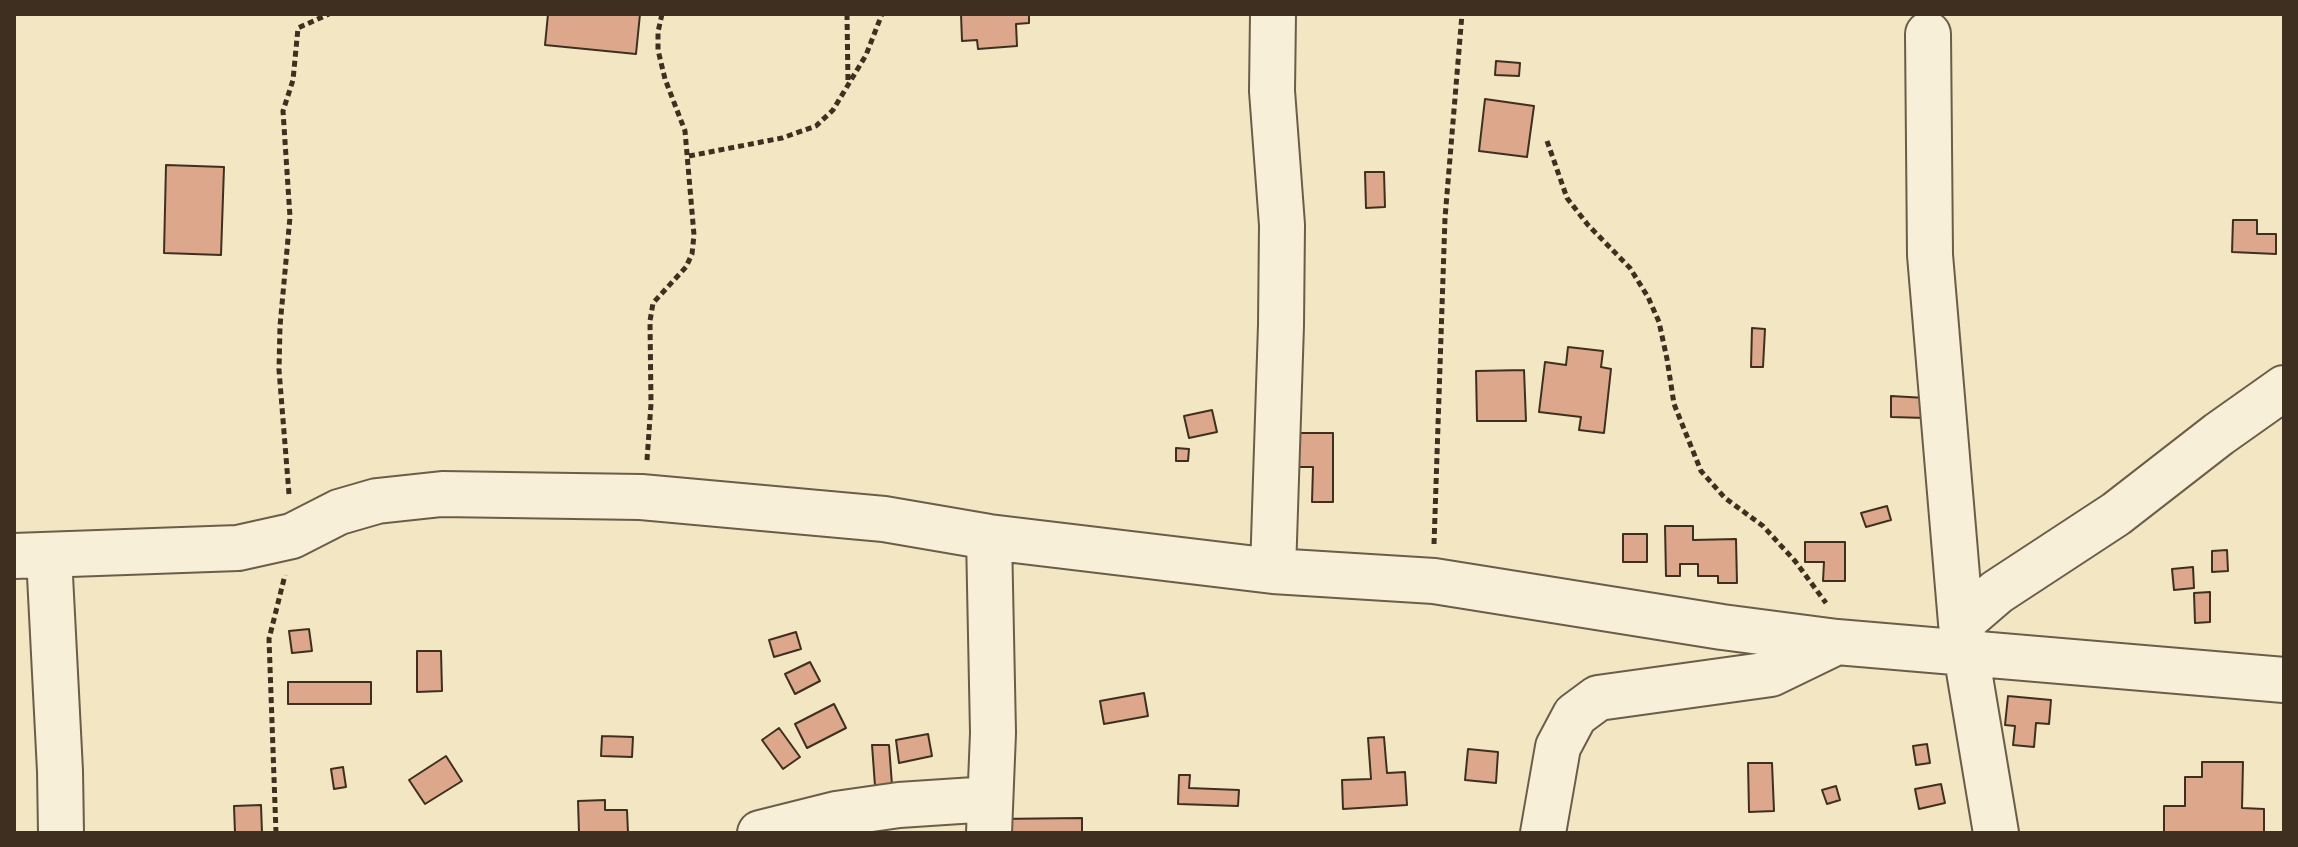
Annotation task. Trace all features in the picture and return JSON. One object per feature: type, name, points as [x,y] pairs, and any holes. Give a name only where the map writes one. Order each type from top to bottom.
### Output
[{"type":"street","points":[[1273,14],[1272,91],[1282,225],[1282,311],[1273,571]]},
{"type":"street","points":[[1928,34],[1930,255],[1964,639],[1996,833]]},
{"type":"street","points":[[1964,639],[1997,592],[2116,514],[2284,388]]},
{"type":"street","points":[[61,833],[60,771],[32,556],[238,548],[292,536],[339,512],[377,501],[442,494],[641,497],[884,519],[989,537],[1273,571],[1434,581],[1837,642],[1964,639],[2284,680]]},
{"type":"street","points":[[760,833],[836,814],[899,805],[990,816],[993,733],[989,537]]},
{"type":"street","points":[[1543,833],[1558,747],[1575,715],[1598,698],[1771,674],[1837,642]]},
{"type":"path","points":[[276,833],[269,639],[292,536],[279,370],[290,217],[283,111],[293,80],[298,28],[329,14]]},
{"type":"path","points":[[641,497],[649,449],[650,321],[653,303],[686,267],[692,254],[694,235],[685,131],[665,79],[658,50],[662,14]]},
{"type":"path","points":[[847,14],[848,84]]},
{"type":"path","points":[[689,156],[782,138],[816,126],[833,110],[866,55],[882,14]]},
{"type":"path","points":[[1434,581],[1445,218],[1462,14]]},
{"type":"path","points":[[1547,141],[1567,198],[1630,268],[1648,297],[1659,322],[1674,404],[1701,471],[1725,498],[1763,526],[1795,561],[1831,610],[1837,642]]},
{"type":"building","points":[[548,14],[640,14],[636,54],[545,45]]},
{"type":"building","points":[[961,14],[1029,14],[1029,23],[1016,24],[1017,46],[978,49],[977,40],[962,41]]},
{"type":"building","points":[[1496,61],[1520,63],[1519,76],[1495,75]]},
{"type":"building","points":[[1485,99],[1534,106],[1527,157],[1479,151]]},
{"type":"building","points":[[166,165],[224,167],[221,255],[164,253]]},
{"type":"building","points":[[1365,172],[1384,172],[1385,207],[1366,208]]},
{"type":"building","points":[[2233,220],[2257,220],[2257,234],[2276,234],[2276,254],[2232,252]]},
{"type":"building","points":[[1752,328],[1765,329],[1763,367],[1751,367]]},
{"type":"building","points":[[1568,347],[1603,351],[1601,367],[1611,369],[1604,433],[1579,430],[1581,417],[1539,412],[1545,362],[1566,365]]},
{"type":"building","points":[[1524,370],[1526,421],[1477,421],[1476,371]]},
{"type":"building","points":[[1891,396],[1926,398],[1926,418],[1891,417]]},
{"type":"building","points":[[1212,410],[1217,432],[1189,438],[1184,416]]},
{"type":"building","points":[[1296,433],[1333,433],[1333,502],[1312,502],[1313,467],[1296,467]]},
{"type":"building","points":[[1176,448],[1189,449],[1188,461],[1176,461]]},
{"type":"building","points":[[1887,506],[1891,520],[1866,527],[1861,513]]},
{"type":"building","points":[[1665,526],[1693,526],[1693,540],[1736,539],[1737,583],[1718,583],[1718,576],[1698,576],[1698,564],[1680,564],[1680,576],[1666,576]]},
{"type":"building","points":[[1623,534],[1647,534],[1647,562],[1623,562]]},
{"type":"building","points":[[1805,542],[1845,542],[1845,581],[1823,581],[1824,562],[1805,562]]},
{"type":"building","points":[[2227,550],[2228,571],[2212,572],[2212,551]]},
{"type":"building","points":[[2193,567],[2194,588],[2174,590],[2172,569]]},
{"type":"building","points":[[2210,592],[2210,622],[2195,623],[2194,593]]},
{"type":"building","points":[[309,629],[312,651],[292,653],[289,631]]},
{"type":"building","points":[[796,632],[801,649],[774,657],[769,640]]},
{"type":"building","points":[[417,651],[441,651],[442,691],[417,692]]},
{"type":"building","points":[[810,662],[820,681],[795,694],[785,674]]},
{"type":"building","points":[[288,682],[371,682],[371,704],[288,704]]},
{"type":"building","points":[[1144,693],[1148,716],[1104,724],[1100,701]]},
{"type":"building","points":[[2008,696],[2051,700],[2049,724],[2036,723],[2034,747],[2013,745],[2015,726],[2005,725]]},
{"type":"building","points":[[834,704],[846,728],[807,748],[795,724]]},
{"type":"building","points":[[779,728],[800,757],[783,769],[762,740]]},
{"type":"building","points":[[928,734],[932,756],[899,763],[896,740]]},
{"type":"building","points":[[602,736],[633,737],[632,757],[601,756]]},
{"type":"building","points":[[1384,737],[1387,773],[1405,772],[1407,805],[1343,809],[1342,780],[1371,779],[1368,738]]},
{"type":"building","points":[[1927,744],[1930,763],[1916,765],[1913,746]]},
{"type":"building","points":[[872,745],[889,745],[892,785],[875,786]]},
{"type":"building","points":[[1468,749],[1498,752],[1496,783],[1465,780]]},
{"type":"building","points":[[446,756],[462,781],[425,804],[409,780]]},
{"type":"building","points":[[2202,762],[2243,762],[2242,808],[2264,809],[2264,833],[2164,833],[2164,806],[2185,806],[2185,777],[2202,777]]},
{"type":"building","points":[[1748,763],[1772,763],[1774,811],[1749,812]]},
{"type":"building","points":[[343,767],[346,787],[334,789],[331,769]]},
{"type":"building","points":[[1179,775],[1190,775],[1189,788],[1239,790],[1238,806],[1178,804]]},
{"type":"building","points":[[1941,784],[1945,803],[1919,809],[1915,789]]},
{"type":"building","points":[[1836,786],[1840,800],[1827,804],[1822,790]]},
{"type":"building","points":[[605,800],[605,810],[627,810],[628,833],[579,833],[578,801]]},
{"type":"building","points":[[261,805],[262,833],[235,833],[234,806]]},
{"type":"building","points":[[1082,818],[1082,833],[997,833],[996,819]]}]
